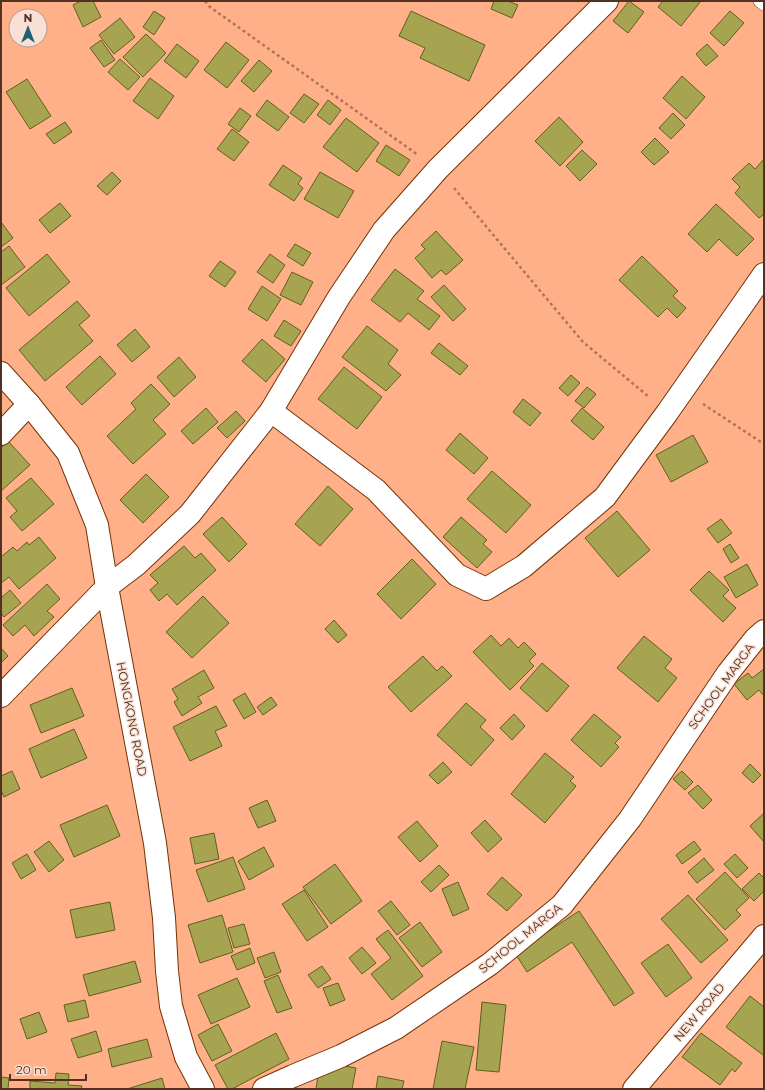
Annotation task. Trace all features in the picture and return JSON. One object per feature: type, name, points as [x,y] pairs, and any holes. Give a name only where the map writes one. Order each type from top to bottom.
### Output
[{"type":"street","points":[[1,696],[107,587],[136,565],[190,514],[271,411],[339,297],[384,230],[438,169],[607,1]]},
{"type":"street","points":[[271,411],[376,490],[457,575],[486,588],[524,566],[605,497],[683,391],[764,274]]},
{"type":"street","name":"HONGKONG ROAD","points":[[1,373],[29,404],[68,453],[97,525],[107,587],[155,843],[164,918],[167,971],[171,1006],[186,1057],[203,1089]]},
{"type":"street","points":[[1,434],[29,404]]},
{"type":"street","name":"SCHOOL MARGA","points":[[264,1089],[341,1056],[396,1028],[490,964],[562,905],[630,819],[728,673],[754,638],[764,631]]},
{"type":"street","name":"NEW ROAD","points":[[634,1089],[764,936]]},
{"type":"lane","points":[[760,1],[764,4]]},
{"type":"path","points":[[683,391],[764,444]]},
{"type":"building","points":[[81,1],[93,1],[101,17],[83,27],[73,5]]},
{"type":"building","points":[[494,1],[508,1],[518,5],[512,18],[491,9]]},
{"type":"building","points":[[629,1],[644,12],[628,33],[613,21]]},
{"type":"building","points":[[663,1],[701,1],[681,26],[658,7]]},
{"type":"building","points":[[154,11],[165,18],[154,35],[143,27]]},
{"type":"building","points":[[411,11],[485,45],[469,81],[420,58],[425,48],[399,36]]},
{"type":"building","points":[[730,11],[744,23],[724,46],[710,33]]},
{"type":"building","points":[[120,18],[135,37],[114,54],[99,35]]},
{"type":"building","points":[[146,34],[166,53],[143,77],[123,57]]},
{"type":"building","points":[[101,40],[115,60],[104,67],[90,48]]},
{"type":"building","points":[[226,42],[249,60],[227,88],[204,70]]},
{"type":"building","points":[[177,44],[199,61],[186,78],[164,61]]},
{"type":"building","points":[[707,44],[718,56],[706,66],[696,54]]},
{"type":"building","points":[[120,59],[140,77],[128,90],[108,72]]},
{"type":"building","points":[[259,60],[272,71],[254,92],[241,81]]},
{"type":"building","points":[[682,76],[705,97],[686,119],[663,98]]},
{"type":"building","points":[[150,78],[174,96],[158,119],[133,101]]},
{"type":"building","points":[[27,79],[51,116],[30,129],[6,92]]},
{"type":"building","points":[[304,94],[319,104],[304,123],[290,113]]},
{"type":"building","points":[[267,100],[289,117],[278,131],[256,115]]},
{"type":"building","points":[[328,100],[341,110],[330,125],[317,115]]},
{"type":"building","points":[[240,108],[251,116],[239,132],[228,124]]},
{"type":"building","points":[[673,113],[685,125],[671,139],[659,128]]},
{"type":"building","points":[[559,117],[583,142],[560,166],[535,141]]},
{"type":"building","points":[[346,118],[379,143],[357,172],[323,147]]},
{"type":"building","points":[[65,122],[72,132],[54,144],[46,134]]},
{"type":"building","points":[[232,129],[249,142],[234,161],[217,149]]},
{"type":"building","points":[[655,138],[669,152],[654,165],[641,152]]},
{"type":"building","points":[[386,145],[410,160],[399,176],[376,161]]},
{"type":"building","points":[[582,150],[597,164],[580,181],[566,166]]},
{"type":"building","points":[[764,159],[764,214],[759,218],[735,193],[740,187],[732,179],[749,163],[755,169]]},
{"type":"building","points":[[283,165],[302,178],[298,184],[303,188],[294,201],[269,185]]},
{"type":"building","points":[[112,172],[121,181],[107,195],[97,186]]},
{"type":"building","points":[[320,172],[354,191],[338,218],[304,199]]},
{"type":"building","points":[[60,203],[71,216],[50,233],[39,220]]},
{"type":"building","points":[[716,204],[754,239],[737,256],[719,239],[707,252],[688,234]]},
{"type":"building","points":[[1,222],[13,238],[1,247]]},
{"type":"building","points":[[436,231],[463,260],[446,275],[441,270],[432,278],[415,258],[425,249],[421,245]]},
{"type":"building","points":[[295,244],[311,253],[303,266],[287,256]]},
{"type":"building","points":[[9,246],[25,267],[1,285],[1,252]]},
{"type":"building","points":[[47,254],[70,282],[29,316],[6,288]]},
{"type":"building","points":[[270,254],[285,265],[273,283],[257,272]]},
{"type":"building","points":[[642,256],[678,291],[673,296],[686,308],[677,318],[667,308],[658,317],[619,280]]},
{"type":"building","points":[[220,261],[236,272],[225,287],[209,276]]},
{"type":"building","points":[[395,269],[424,291],[417,299],[440,316],[429,330],[408,313],[400,322],[371,300]]},
{"type":"building","points":[[292,272],[313,282],[301,305],[280,295]]},
{"type":"building","points":[[444,285],[466,309],[453,321],[431,297]]},
{"type":"building","points":[[262,286],[281,299],[267,321],[248,309]]},
{"type":"building","points":[[77,301],[90,316],[79,325],[93,341],[45,381],[19,350]]},
{"type":"building","points":[[284,320],[301,331],[291,346],[274,336]]},
{"type":"building","points":[[367,326],[398,350],[388,364],[401,375],[386,391],[342,357]]},
{"type":"building","points":[[135,329],[150,347],[132,362],[117,345]]},
{"type":"building","points":[[262,339],[285,359],[266,382],[242,361]]},
{"type":"building","points":[[439,343],[468,366],[460,375],[431,353]]},
{"type":"building","points":[[100,356],[116,374],[82,405],[66,387]]},
{"type":"building","points":[[179,357],[196,377],[174,397],[157,377]]},
{"type":"building","points":[[344,367],[382,397],[357,429],[318,399]]},
{"type":"building","points":[[571,375],[580,383],[568,396],[559,388]]},
{"type":"building","points":[[151,384],[170,404],[153,420],[166,434],[133,464],[107,436],[136,409],[131,403]]},
{"type":"building","points":[[587,387],[596,394],[584,408],[575,401]]},
{"type":"building","points":[[523,399],[541,413],[530,426],[513,412]]},
{"type":"building","points":[[206,408],[218,422],[193,444],[181,431]]},
{"type":"building","points":[[582,408],[604,427],[593,440],[571,421]]},
{"type":"building","points":[[236,411],[245,421],[227,438],[217,428]]},
{"type":"building","points":[[460,433],[488,458],[474,474],[446,450]]},
{"type":"building","points":[[693,435],[708,462],[671,482],[656,455]]},
{"type":"building","points":[[8,441],[30,465],[1,491],[1,448]]},
{"type":"building","points":[[492,471],[531,505],[506,533],[467,499]]},
{"type":"building","points":[[146,474],[169,497],[143,523],[120,500]]},
{"type":"building","points":[[31,478],[54,504],[22,531],[10,517],[17,511],[6,498]]},
{"type":"building","points":[[328,486],[353,509],[320,546],[295,524]]},
{"type":"building","points":[[617,511],[650,550],[618,577],[585,538]]},
{"type":"building","points":[[222,517],[247,544],[229,562],[203,534]]},
{"type":"building","points":[[461,517],[487,540],[483,544],[492,552],[477,568],[443,537]]},
{"type":"building","points":[[721,519],[732,533],[718,543],[707,529]]},
{"type":"building","points":[[39,537],[56,558],[19,589],[9,577],[1,583],[1,557],[13,547],[17,551],[27,542],[29,545]]},
{"type":"building","points":[[730,544],[739,558],[731,563],[723,549]]},
{"type":"building","points":[[184,546],[195,558],[201,553],[216,570],[177,605],[167,594],[159,601],[150,590],[158,583],[150,575]]},
{"type":"building","points":[[412,559],[436,584],[401,619],[377,594]]},
{"type":"building","points":[[747,564],[758,585],[736,598],[724,577]]},
{"type":"building","points":[[709,571],[729,590],[723,596],[736,608],[723,622],[690,590]]},
{"type":"building","points":[[47,584],[60,599],[47,611],[54,617],[34,636],[25,625],[13,636],[3,625]]},
{"type":"building","points":[[10,590],[21,603],[4,617],[1,613],[1,598]]},
{"type":"building","points":[[203,596],[229,623],[192,658],[166,632]]},
{"type":"building","points":[[334,620],[347,635],[338,643],[325,629]]},
{"type":"building","points":[[491,635],[501,646],[509,638],[518,648],[524,642],[536,654],[529,661],[534,666],[510,690],[473,652]]},
{"type":"building","points":[[644,636],[672,659],[665,668],[677,678],[658,702],[617,668]]},
{"type":"building","points":[[1,648],[8,656],[1,663]]},
{"type":"building","points":[[423,656],[437,671],[442,666],[452,676],[411,712],[388,687]]},
{"type":"building","points":[[542,663],[569,686],[547,712],[520,688]]},
{"type":"building","points":[[764,669],[764,696],[759,690],[747,700],[734,684],[748,673],[752,678]]},
{"type":"building","points":[[204,670],[214,688],[198,697],[202,703],[182,716],[174,702],[178,699],[172,689]]},
{"type":"building","points":[[72,688],[84,716],[41,733],[30,705]]},
{"type":"building","points":[[245,693],[256,712],[244,719],[233,700]]},
{"type":"building","points":[[271,697],[277,705],[263,715],[257,707]]},
{"type":"building","points":[[466,703],[486,720],[480,727],[494,740],[471,766],[437,735]]},
{"type":"building","points":[[216,706],[227,726],[215,731],[222,746],[190,761],[173,727]]},
{"type":"building","points":[[514,714],[525,726],[512,740],[500,728]]},
{"type":"building","points":[[594,714],[621,737],[615,743],[619,747],[601,767],[571,740]]},
{"type":"building","points":[[74,729],[87,758],[41,778],[29,749]]},
{"type":"building","points":[[545,753],[574,777],[570,781],[576,786],[545,823],[511,794]]},
{"type":"building","points":[[443,762],[452,772],[438,784],[429,775]]},
{"type":"building","points":[[750,764],[761,775],[753,783],[742,773]]},
{"type":"building","points":[[12,771],[20,789],[4,797],[1,790],[1,776]]},
{"type":"building","points":[[682,771],[693,782],[685,790],[673,779]]},
{"type":"building","points":[[698,785],[712,800],[703,809],[688,793]]},
{"type":"building","points":[[267,800],[276,821],[258,828],[249,808]]},
{"type":"building","points":[[107,805],[120,836],[74,857],[60,825]]},
{"type":"building","points":[[764,813],[764,842],[750,826]]},
{"type":"building","points":[[485,820],[502,839],[488,852],[471,833]]},
{"type":"building","points":[[417,821],[438,846],[420,862],[398,837]]},
{"type":"building","points":[[214,833],[219,859],[195,864],[190,838]]},
{"type":"building","points":[[49,841],[64,860],[49,872],[34,852]]},
{"type":"building","points":[[694,841],[701,850],[682,864],[676,855]]},
{"type":"building","points":[[264,847],[274,866],[249,880],[238,861]]},
{"type":"building","points":[[27,854],[36,870],[21,879],[12,863]]},
{"type":"building","points":[[735,854],[748,868],[737,878],[724,864]]},
{"type":"building","points":[[233,857],[245,889],[208,902],[196,870]]},
{"type":"building","points":[[704,858],[714,870],[697,883],[688,872]]},
{"type":"building","points":[[335,864],[362,901],[331,924],[303,887]]},
{"type":"building","points":[[439,865],[449,875],[431,892],[421,882]]},
{"type":"building","points":[[725,872],[749,898],[736,910],[741,915],[725,930],[696,899]]},
{"type":"building","points":[[759,873],[764,878],[764,891],[754,901],[742,889]]},
{"type":"building","points":[[502,877],[522,895],[507,911],[487,894]]},
{"type":"building","points":[[458,882],[469,909],[453,916],[442,889]]},
{"type":"building","points":[[304,890],[328,927],[307,941],[282,904]]},
{"type":"building","points":[[688,895],[728,940],[701,963],[661,919]]},
{"type":"building","points":[[391,901],[410,925],[397,935],[378,911]]},
{"type":"building","points":[[110,902],[115,930],[76,938],[70,910]]},
{"type":"building","points":[[579,911],[634,993],[614,1006],[572,942],[527,972],[515,953]]},
{"type":"building","points":[[222,915],[233,952],[200,963],[188,925]]},
{"type":"building","points":[[420,922],[442,952],[422,967],[399,938]]},
{"type":"building","points":[[244,924],[250,944],[234,948],[228,928]]},
{"type":"building","points":[[388,930],[423,976],[392,1000],[371,974],[391,958],[376,939]]},
{"type":"building","points":[[668,944],[692,978],[666,997],[641,963]]},
{"type":"building","points":[[362,947],[376,963],[362,974],[349,958]]},
{"type":"building","points":[[250,948],[255,963],[237,970],[231,956]]},
{"type":"building","points":[[274,952],[281,972],[265,978],[257,958]]},
{"type":"building","points":[[135,961],[141,982],[89,996],[83,975]]},
{"type":"building","points":[[322,966],[331,979],[318,988],[308,975]]},
{"type":"building","points":[[278,975],[292,1008],[277,1013],[264,981]]},
{"type":"building","points":[[237,978],[250,1007],[211,1024],[198,995]]},
{"type":"building","points":[[338,983],[345,1000],[330,1006],[323,988]]},
{"type":"building","points":[[750,996],[764,1007],[763,1055],[726,1027]]},
{"type":"building","points":[[85,1000],[89,1017],[68,1022],[64,1005]]},
{"type":"building","points":[[482,1002],[506,1005],[499,1072],[476,1070]]},
{"type":"building","points":[[39,1012],[47,1032],[27,1039],[20,1019]]},
{"type":"building","points":[[218,1024],[232,1051],[212,1061],[198,1035]]},
{"type":"building","points":[[96,1031],[102,1051],[78,1058],[71,1039]]},
{"type":"building","points":[[276,1033],[289,1059],[232,1089],[228,1089],[215,1065]]},
{"type":"building","points":[[701,1033],[742,1063],[735,1072],[732,1069],[720,1085],[682,1057]]},
{"type":"building","points":[[147,1039],[152,1057],[112,1067],[108,1049]]},
{"type":"building","points":[[442,1041],[474,1047],[465,1089],[433,1089]]},
{"type":"building","points":[[333,1064],[356,1068],[352,1089],[316,1089],[319,1070],[331,1072]]},
{"type":"building","points":[[56,1073],[69,1074],[68,1085],[82,1086],[81,1089],[30,1089],[30,1081],[55,1083]]},
{"type":"building","points":[[378,1076],[404,1081],[402,1089],[376,1089]]},
{"type":"building","points":[[1,1077],[9,1078],[8,1089],[1,1089]]},
{"type":"building","points":[[162,1078],[165,1089],[127,1089]]}]
